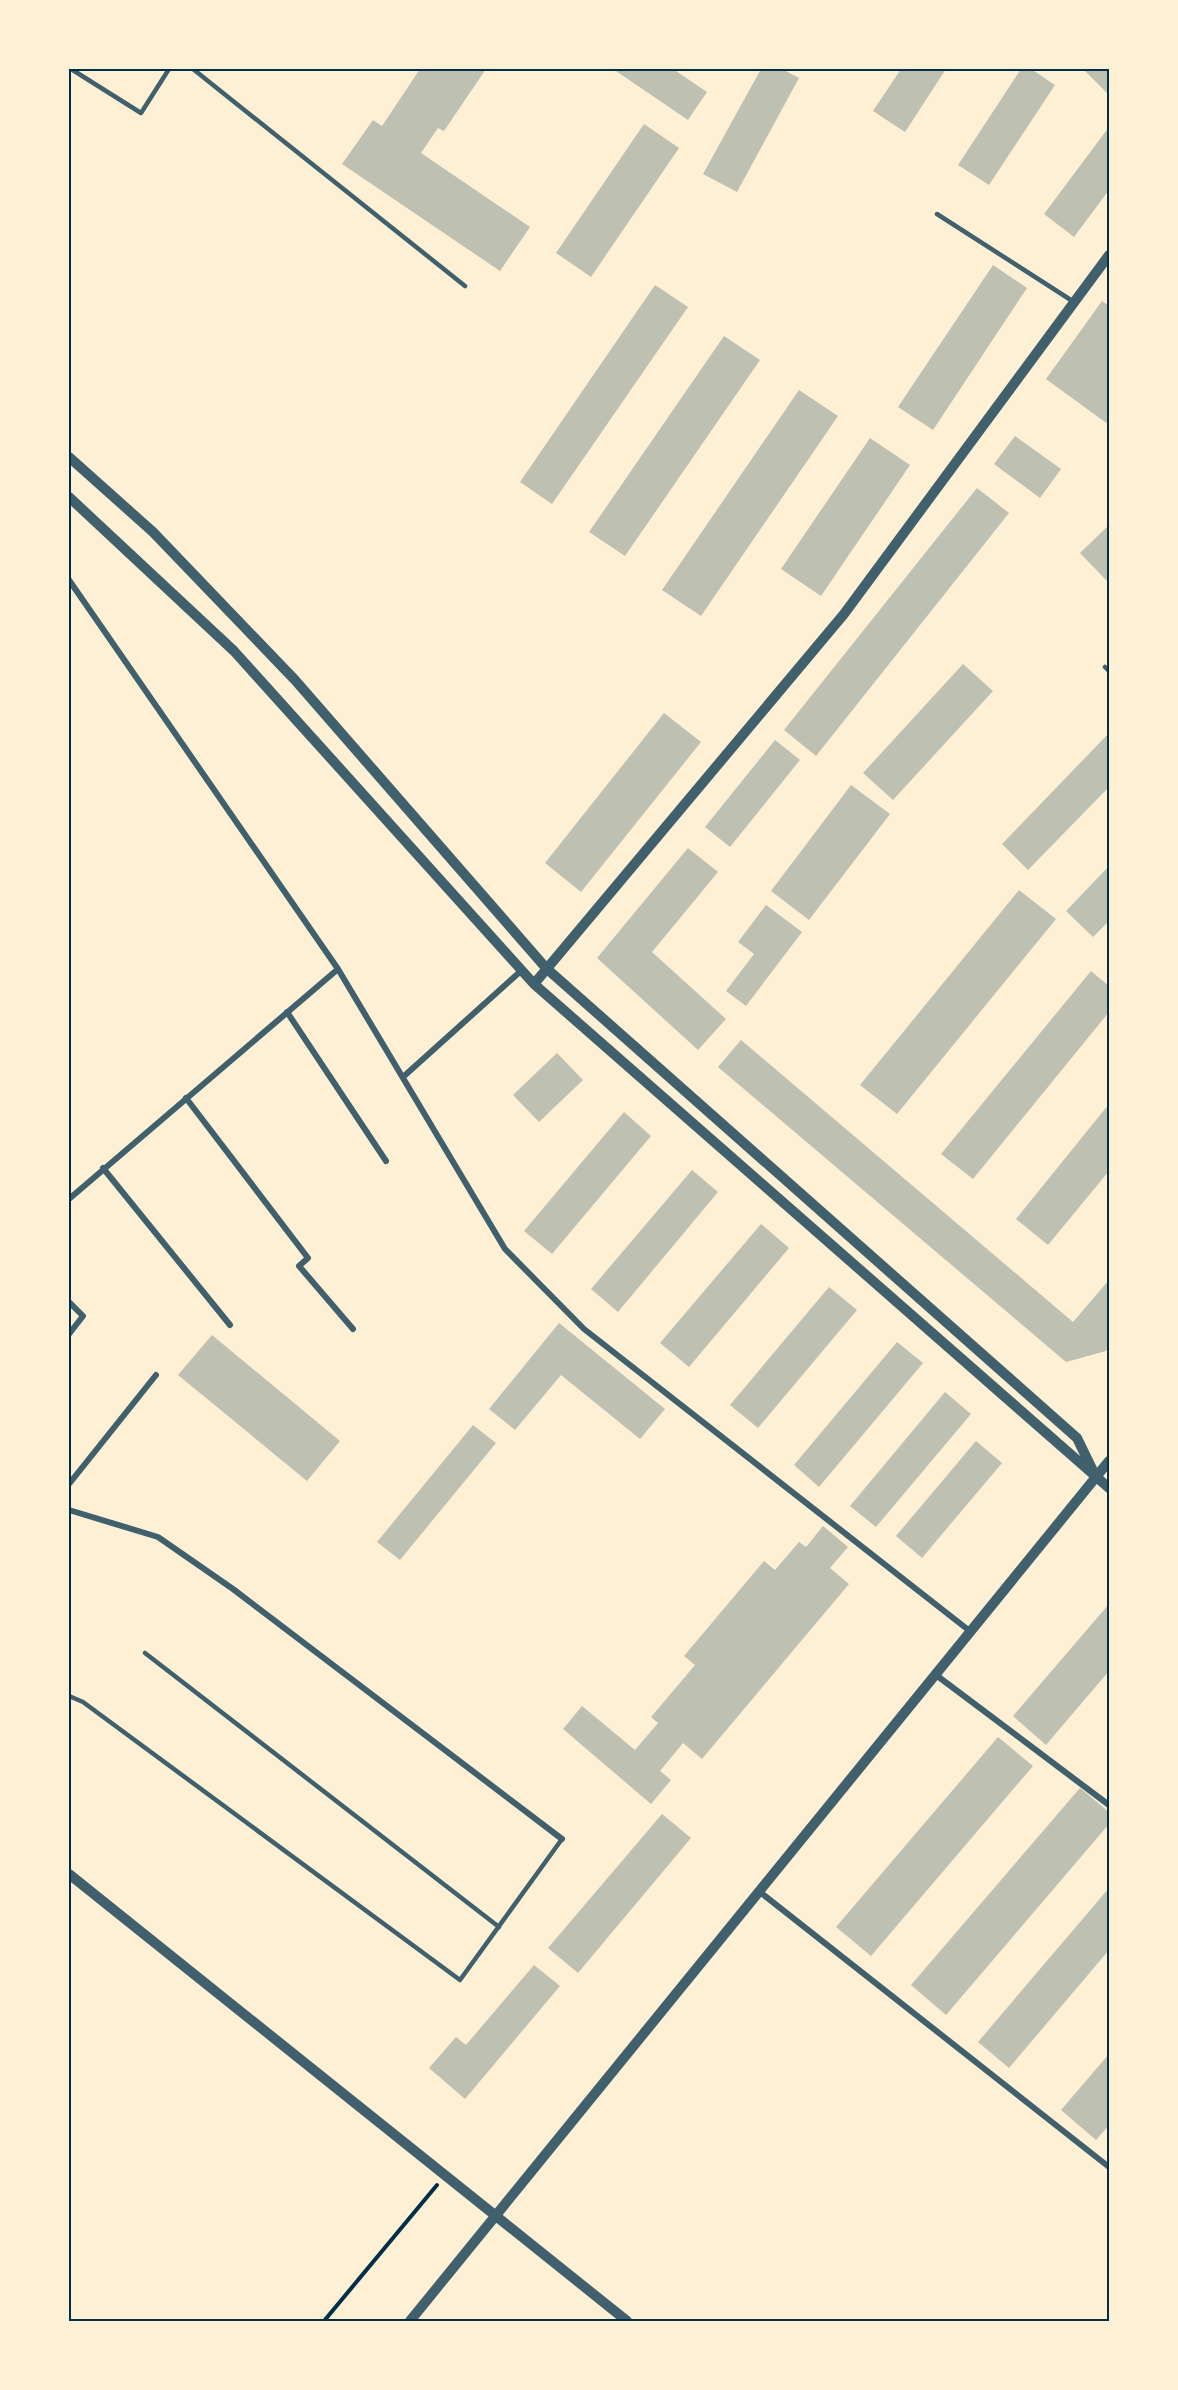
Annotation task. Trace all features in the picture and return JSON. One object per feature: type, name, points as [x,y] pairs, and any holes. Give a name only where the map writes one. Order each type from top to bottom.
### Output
[{"type":"street","points":[[534,984],[844,614],[1109,255]]},
{"type":"street","points":[[69,457],[153,532],[295,680],[546,968],[1077,1438],[1096,1477]]},
{"type":"street","points":[[69,497],[234,651],[534,984],[1109,1488]]},
{"type":"street","points":[[69,580],[338,969],[505,1249],[584,1329],[971,1632]]},
{"type":"street","points":[[69,1199],[338,969]]},
{"type":"street","points":[[403,1077],[522,970]]},
{"type":"street","points":[[287,1012],[386,1161]]},
{"type":"street","points":[[186,1098],[308,1258],[299,1266],[352,1329]]},
{"type":"street","points":[[103,1168],[230,1325]]},
{"type":"street","points":[[69,1302],[83,1316],[69,1334]]},
{"type":"street","points":[[69,1484],[156,1375]]},
{"type":"street","points":[[410,2321],[1109,1461]]},
{"type":"street","points":[[69,1510],[158,1537],[233,1589],[562,1839]]},
{"type":"street","points":[[936,1675],[1109,1805]]},
{"type":"street","points":[[69,1874],[627,2321]]},
{"type":"street","points":[[760,1892],[1109,2167]]},
{"type":"lane","points":[[71,69],[141,113],[169,69]]},
{"type":"lane","points":[[193,69],[465,286]]},
{"type":"lane","points":[[937,214],[1074,302]]},
{"type":"lane","points":[[145,1653],[499,1927]]},
{"type":"lane","points":[[69,1696],[83,1702],[460,1980],[562,1839]]},
{"type":"path","points":[[324,2321],[445,2175]]},
{"type":"building","points":[[420,69],[486,69],[444,131],[438,128],[421,153],[530,227],[500,271],[342,164],[373,120],[382,126]]},
{"type":"building","points":[[613,69],[673,69],[707,92],[688,120]]},
{"type":"building","points":[[761,69],[782,69],[799,78],[737,192],[703,174]]},
{"type":"building","points":[[901,69],[946,69],[905,132],[873,111]]},
{"type":"building","points":[[1021,69],[1031,69],[1055,85],[989,185],[958,165]]},
{"type":"building","points":[[1083,69],[1109,69],[1109,95]]},
{"type":"building","points":[[644,124],[679,148],[591,277],[556,253]]},
{"type":"building","points":[[1109,127],[1109,190],[1074,237],[1044,214]]},
{"type":"building","points":[[993,265],[1027,288],[933,430],[898,407]]},
{"type":"building","points":[[655,285],[688,307],[552,504],[520,482]]},
{"type":"building","points":[[1102,301],[1109,306],[1109,425],[1046,379]]},
{"type":"building","points":[[724,336],[760,360],[625,556],[589,532]]},
{"type":"building","points":[[799,390],[838,416],[701,616],[662,590]]},
{"type":"building","points":[[1015,436],[1061,469],[1040,498],[994,464]]},
{"type":"building","points":[[870,438],[910,465],[821,596],[781,569]]},
{"type":"building","points":[[977,488],[1009,513],[816,756],[784,730]]},
{"type":"building","points":[[1109,525],[1109,579],[1107,581],[1080,553]]},
{"type":"building","points":[[963,664],[993,691],[893,800],[863,773]]},
{"type":"building","points":[[664,713],[701,742],[581,892],[545,863]]},
{"type":"building","points":[[1109,733],[1109,787],[1028,870],[1002,844]]},
{"type":"building","points":[[775,740],[800,760],[730,847],[705,827]]},
{"type":"building","points":[[851,785],[890,814],[809,920],[771,891]]},
{"type":"building","points":[[688,848],[718,872],[652,952],[726,1019],[698,1050],[597,958]]},
{"type":"building","points":[[1109,866],[1109,921],[1093,937],[1066,911]]},
{"type":"building","points":[[1019,890],[1056,919],[897,1114],[860,1085]]},
{"type":"building","points":[[766,905],[802,932],[746,1006],[726,991],[754,954],[738,942]]},
{"type":"building","points":[[1091,971],[1109,986],[1109,1012],[973,1179],[941,1154]]},
{"type":"building","points":[[741,1040],[1073,1322],[1109,1280],[1109,1348],[1106,1351],[1066,1362],[718,1067]]},
{"type":"building","points":[[557,1053],[583,1080],[539,1122],[513,1095]]},
{"type":"building","points":[[1109,1104],[1109,1171],[1048,1245],[1016,1219]]},
{"type":"building","points":[[624,1112],[651,1136],[552,1254],[524,1231]]},
{"type":"building","points":[[692,1170],[718,1192],[618,1312],[591,1289]]},
{"type":"building","points":[[761,1224],[789,1248],[689,1367],[660,1343]]},
{"type":"building","points":[[829,1287],[857,1310],[758,1428],[730,1405]]},
{"type":"building","points":[[559,1323],[665,1409],[640,1439],[561,1375],[515,1430],[489,1409]]},
{"type":"building","points":[[212,1335],[340,1441],[307,1481],[178,1375]]},
{"type":"building","points":[[897,1342],[923,1363],[819,1487],[794,1465]]},
{"type":"building","points":[[945,1392],[971,1414],[876,1527],[850,1506]]},
{"type":"building","points":[[473,1425],[496,1443],[400,1560],[377,1542]]},
{"type":"building","points":[[976,1441],[1002,1463],[922,1558],[896,1536]]},
{"type":"building","points":[[823,1526],[848,1547],[830,1568],[849,1584],[702,1759],[683,1743],[660,1771],[671,1780],[651,1804],[563,1729],[582,1706],[635,1750],[658,1723],[651,1717],[695,1665],[684,1656],[764,1561],[775,1570],[799,1542],[806,1547]]},
{"type":"building","points":[[1109,1604],[1109,1671],[1046,1745],[1013,1716]]},
{"type":"building","points":[[998,1737],[1033,1766],[871,1956],[836,1927]]},
{"type":"building","points":[[1080,1788],[1109,1812],[1109,1824],[946,2015],[911,1985]]},
{"type":"building","points":[[662,1814],[691,1838],[578,1973],[548,1948]]},
{"type":"building","points":[[1109,1888],[1109,1950],[1009,2068],[978,2042]]},
{"type":"building","points":[[534,1965],[560,1986],[465,2099],[429,2068],[456,2037],[466,2045]]},
{"type":"building","points":[[1109,2054],[1109,2125],[1096,2140],[1061,2110]]}]
